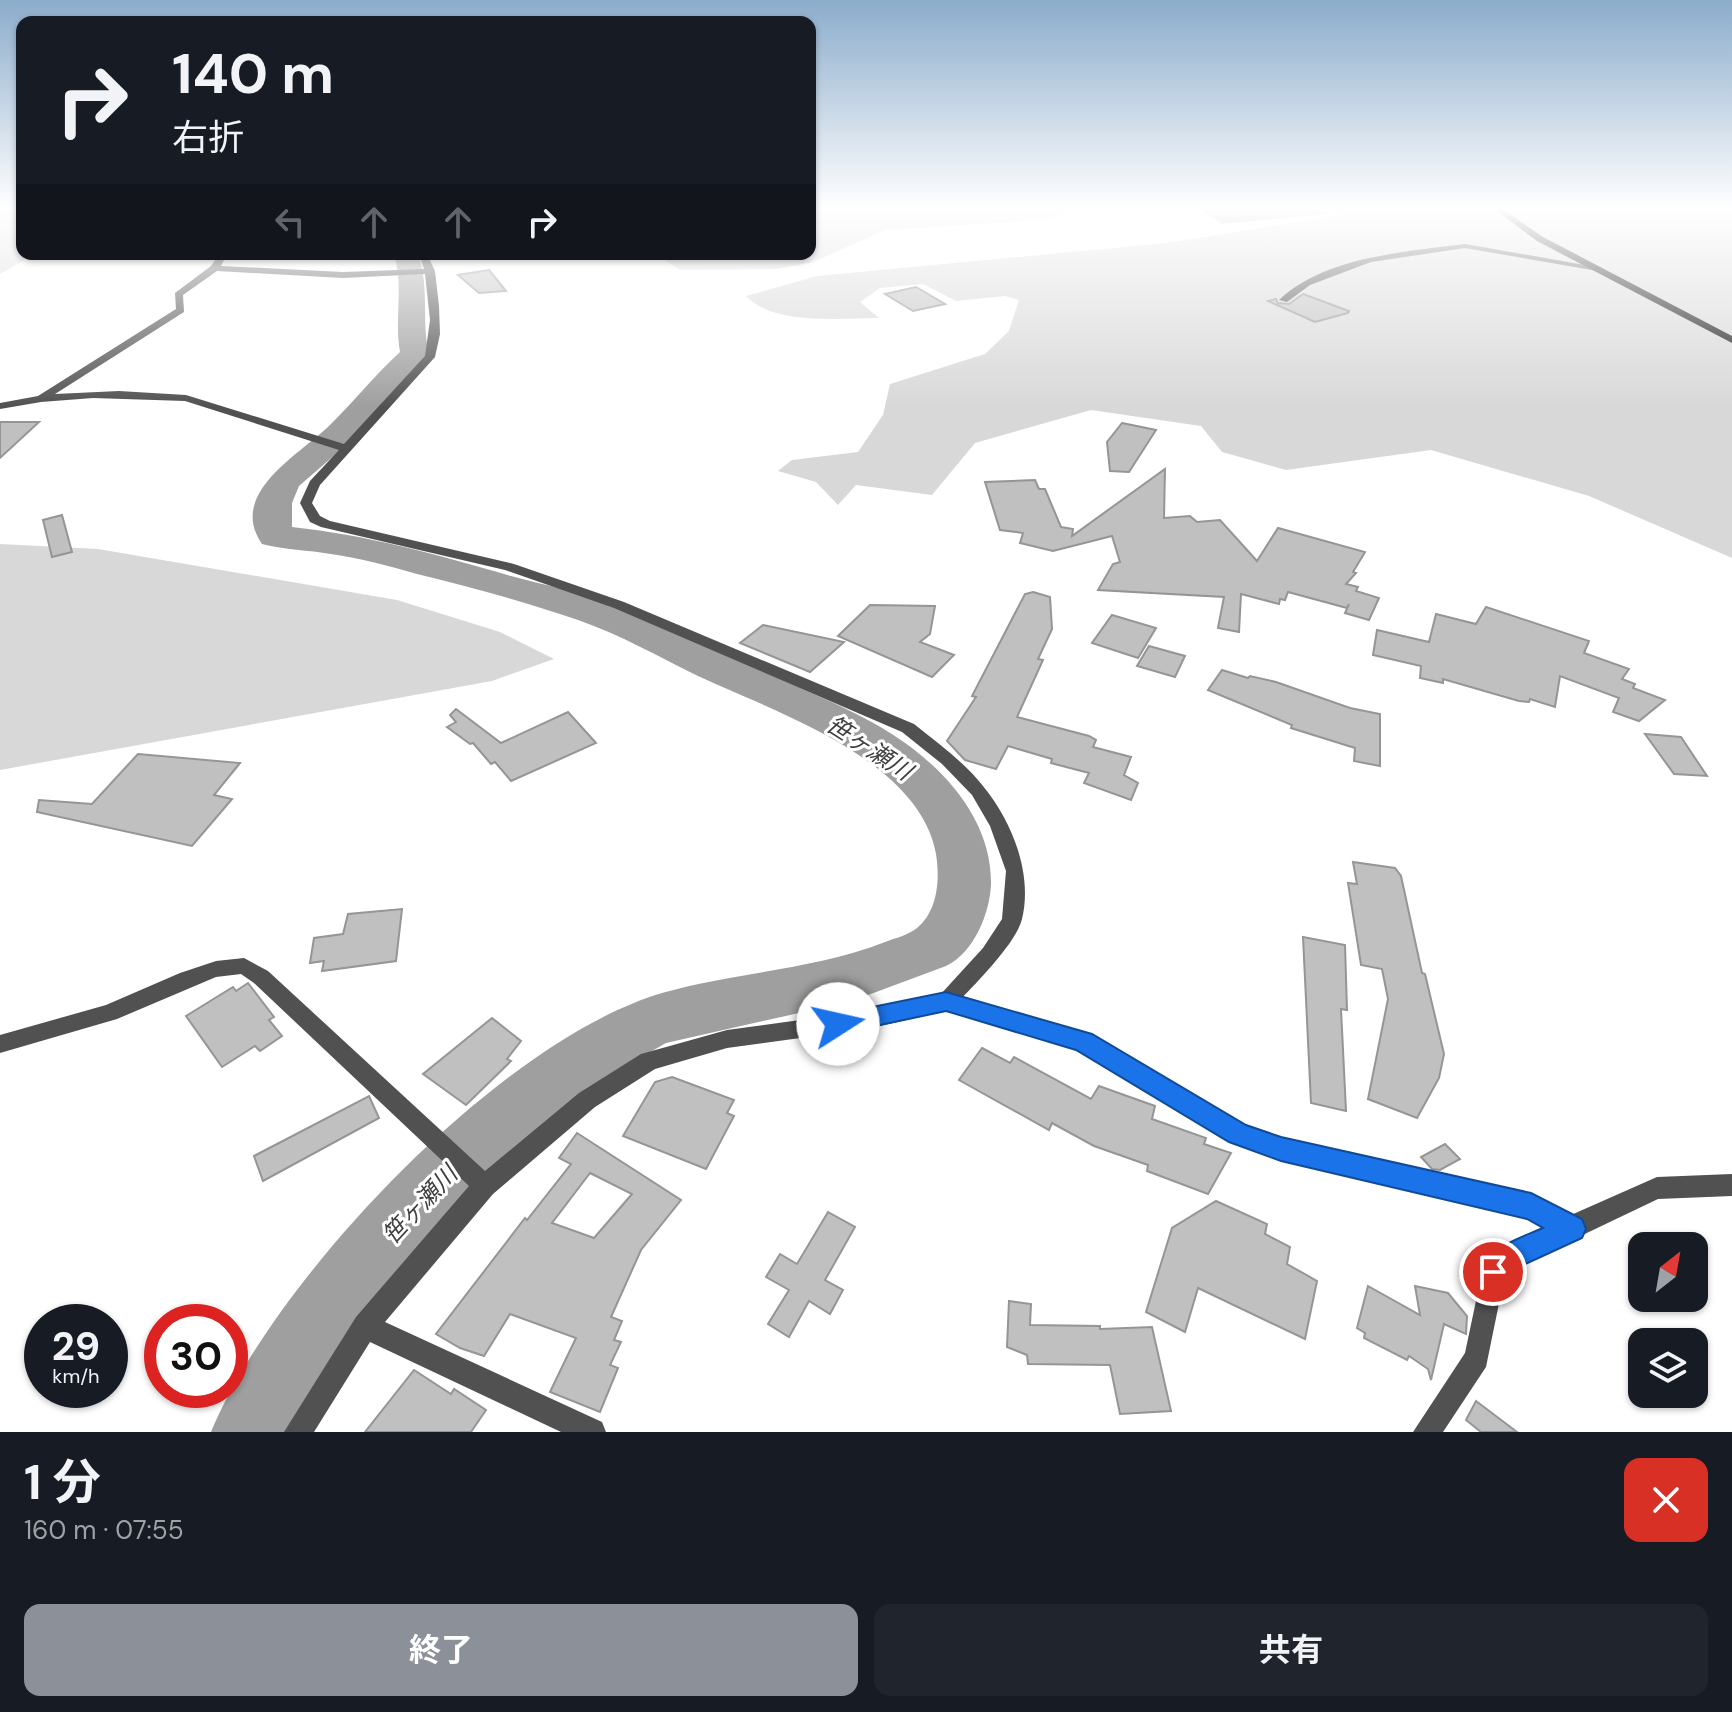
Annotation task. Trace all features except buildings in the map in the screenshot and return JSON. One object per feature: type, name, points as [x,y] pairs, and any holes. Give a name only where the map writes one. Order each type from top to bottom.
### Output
[{"type":"street","points":[[41,398],[181,310],[178,299],[183,289],[206,275]]},
{"type":"street","points":[[426,275],[436,342],[430,357],[342,448],[314,484],[306,503],[315,519],[509,567],[619,605],[908,728],[948,760],[978,791],[999,826],[1015,871],[1012,920],[990,954],[946,1002]]},
{"type":"street","points":[[1284,300],[1307,283],[1329,275]]},
{"type":"street","points":[[1607,275],[1732,340]]},
{"type":"street","points":[[0,406],[41,398],[165,395],[342,448]]},
{"type":"street","points":[[0,1044],[110,1013],[216,969],[244,966],[261,977],[480,1182]]},
{"type":"street","points":[[298,1432],[365,1326],[480,1182],[587,1100],[649,1061],[727,1039],[866,1020],[946,1002],[1083,1042],[1238,1134],[1281,1149],[1531,1206],[1572,1229]]},
{"type":"street","points":[[1427,1432],[1477,1358],[1493,1272],[1513,1255],[1657,1188],[1732,1185]]},
{"type":"street","points":[[365,1326],[592,1432]]},
{"type":"shaded area","points":[[1732,275],[1732,558],[1589,496],[1431,450],[1286,470],[1222,452],[1201,426],[1091,410],[975,443],[932,495],[856,485],[838,505],[816,482],[778,471],[792,460],[858,452],[883,415],[890,384],[985,354],[1009,331],[1019,300],[1005,296],[956,301],[923,284],[880,288],[860,302],[879,318],[827,319],[773,312],[758,306],[746,296],[817,276]]},
{"type":"shaded area","points":[[0,544],[98,549],[397,600],[500,632],[554,659],[492,681],[0,770]]},
{"type":"waterway","name":"笹ヶ瀬川","points":[[251,1432],[312,1335],[388,1238],[476,1146],[566,1070],[643,1025],[692,1011],[852,977],[926,950],[948,932],[958,914],[963,895],[964,867],[959,841],[933,795],[893,757],[848,728],[596,612],[430,565],[336,543],[275,536],[272,518],[274,503],[287,479],[340,433],[379,388],[415,354],[411,327],[412,275]]},
{"type":"route","points":[[838,1024],[946,1002],[1083,1042],[1238,1134],[1281,1149],[1531,1206],[1572,1229],[1513,1255],[1493,1272]]}]
